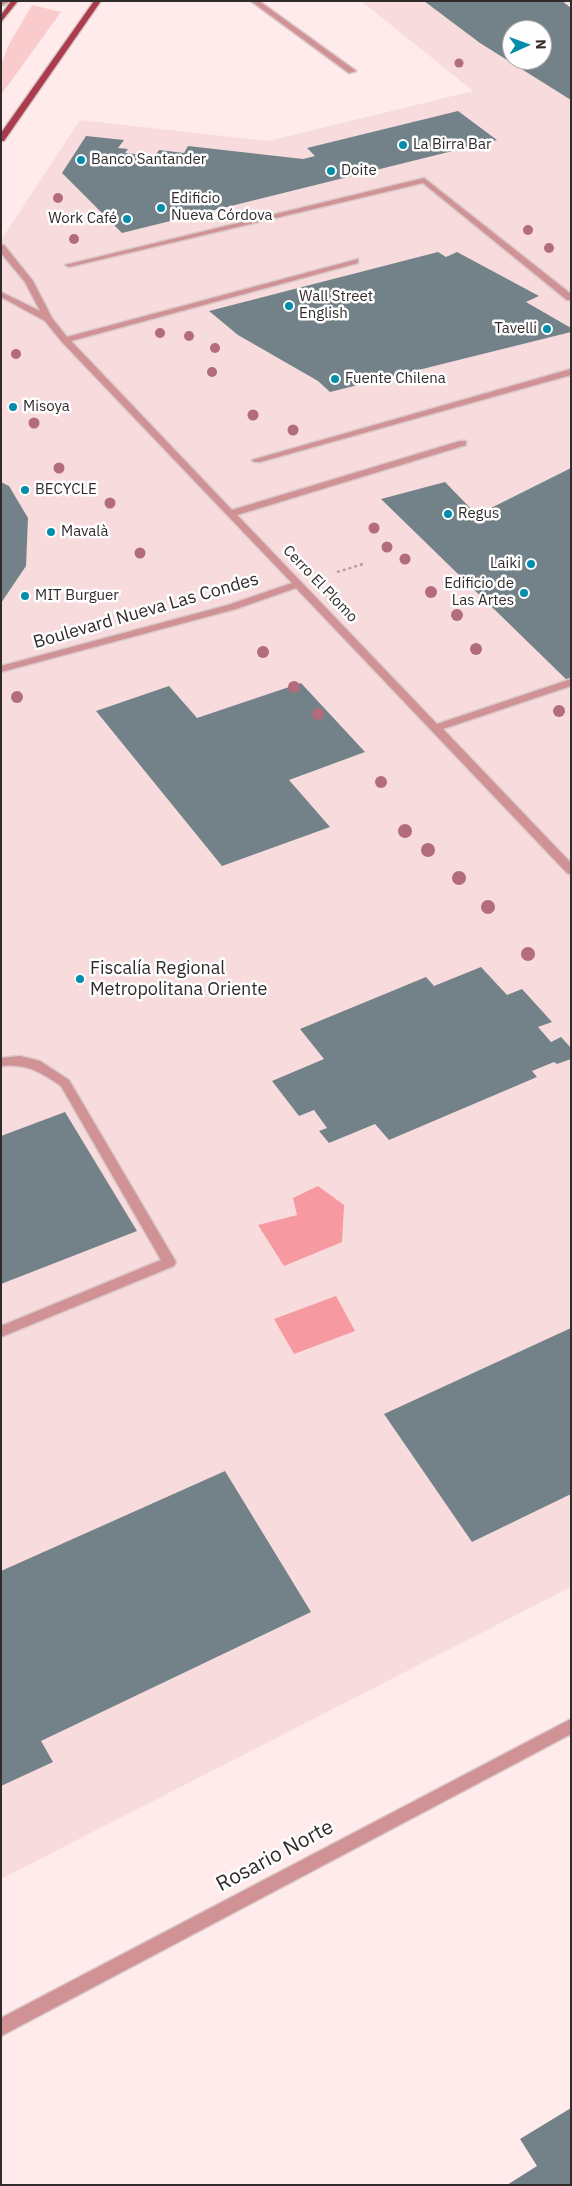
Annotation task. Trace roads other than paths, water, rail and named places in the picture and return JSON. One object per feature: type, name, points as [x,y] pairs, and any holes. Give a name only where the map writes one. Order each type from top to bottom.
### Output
[{"type":"main road","points":[[1,20],[16,1]]},
{"type":"main road","points":[[1,140],[98,1]]},
{"type":"street","points":[[1,4],[8,1]]},
{"type":"street","points":[[254,1],[352,71]]},
{"type":"street","points":[[68,265],[424,180],[571,298]]},
{"type":"street","name":"Cerro El Plomo","points":[[1,247],[29,281],[48,319],[65,340],[571,870]]},
{"type":"street","points":[[65,340],[355,261]]},
{"type":"street","name":"Cerro El Plomo","points":[[1,294],[48,319]]},
{"type":"street","points":[[257,460],[571,372]]},
{"type":"street","points":[[232,513],[463,443]]},
{"type":"street","name":"Boulevard Nueva Las Condes","points":[[1,669],[232,607],[299,584]]},
{"type":"street","points":[[435,728],[571,682]]},
{"type":"street","points":[[1,1062],[16,1059],[41,1066],[65,1083],[169,1262],[1,1332]]},
{"type":"street","name":"Rosario Norte","points":[[1,2026],[571,1726]]},
{"type":"place","name":"La Birra Bar","points":[[403,145]]},
{"type":"place","name":"Banco Santander","points":[[81,160]]},
{"type":"place","name":"Doite","points":[[331,171]]},
{"type":"place","name":"Edificio Nueva Córdova","points":[[161,208]]},
{"type":"place","name":"Work Café","points":[[127,219]]},
{"type":"place","name":"Wall Street English","points":[[289,306]]},
{"type":"place","name":"Tavelli","points":[[547,329]]},
{"type":"place","name":"Fuente Chilena","points":[[335,379]]},
{"type":"place","name":"Misoya","points":[[13,407]]},
{"type":"place","name":"BECYCLE","points":[[25,490]]},
{"type":"place","name":"Regus","points":[[448,514]]},
{"type":"place","name":"Mavalà","points":[[51,532]]},
{"type":"place","name":"Laiki","points":[[531,564]]},
{"type":"place","name":"Edificio de Las Artes","points":[[524,593]]},
{"type":"place","name":"MIT Burguer","points":[[25,596]]},
{"type":"place","name":"Fiscalía Regional Metropolitana Oriente","points":[[80,979]]}]
